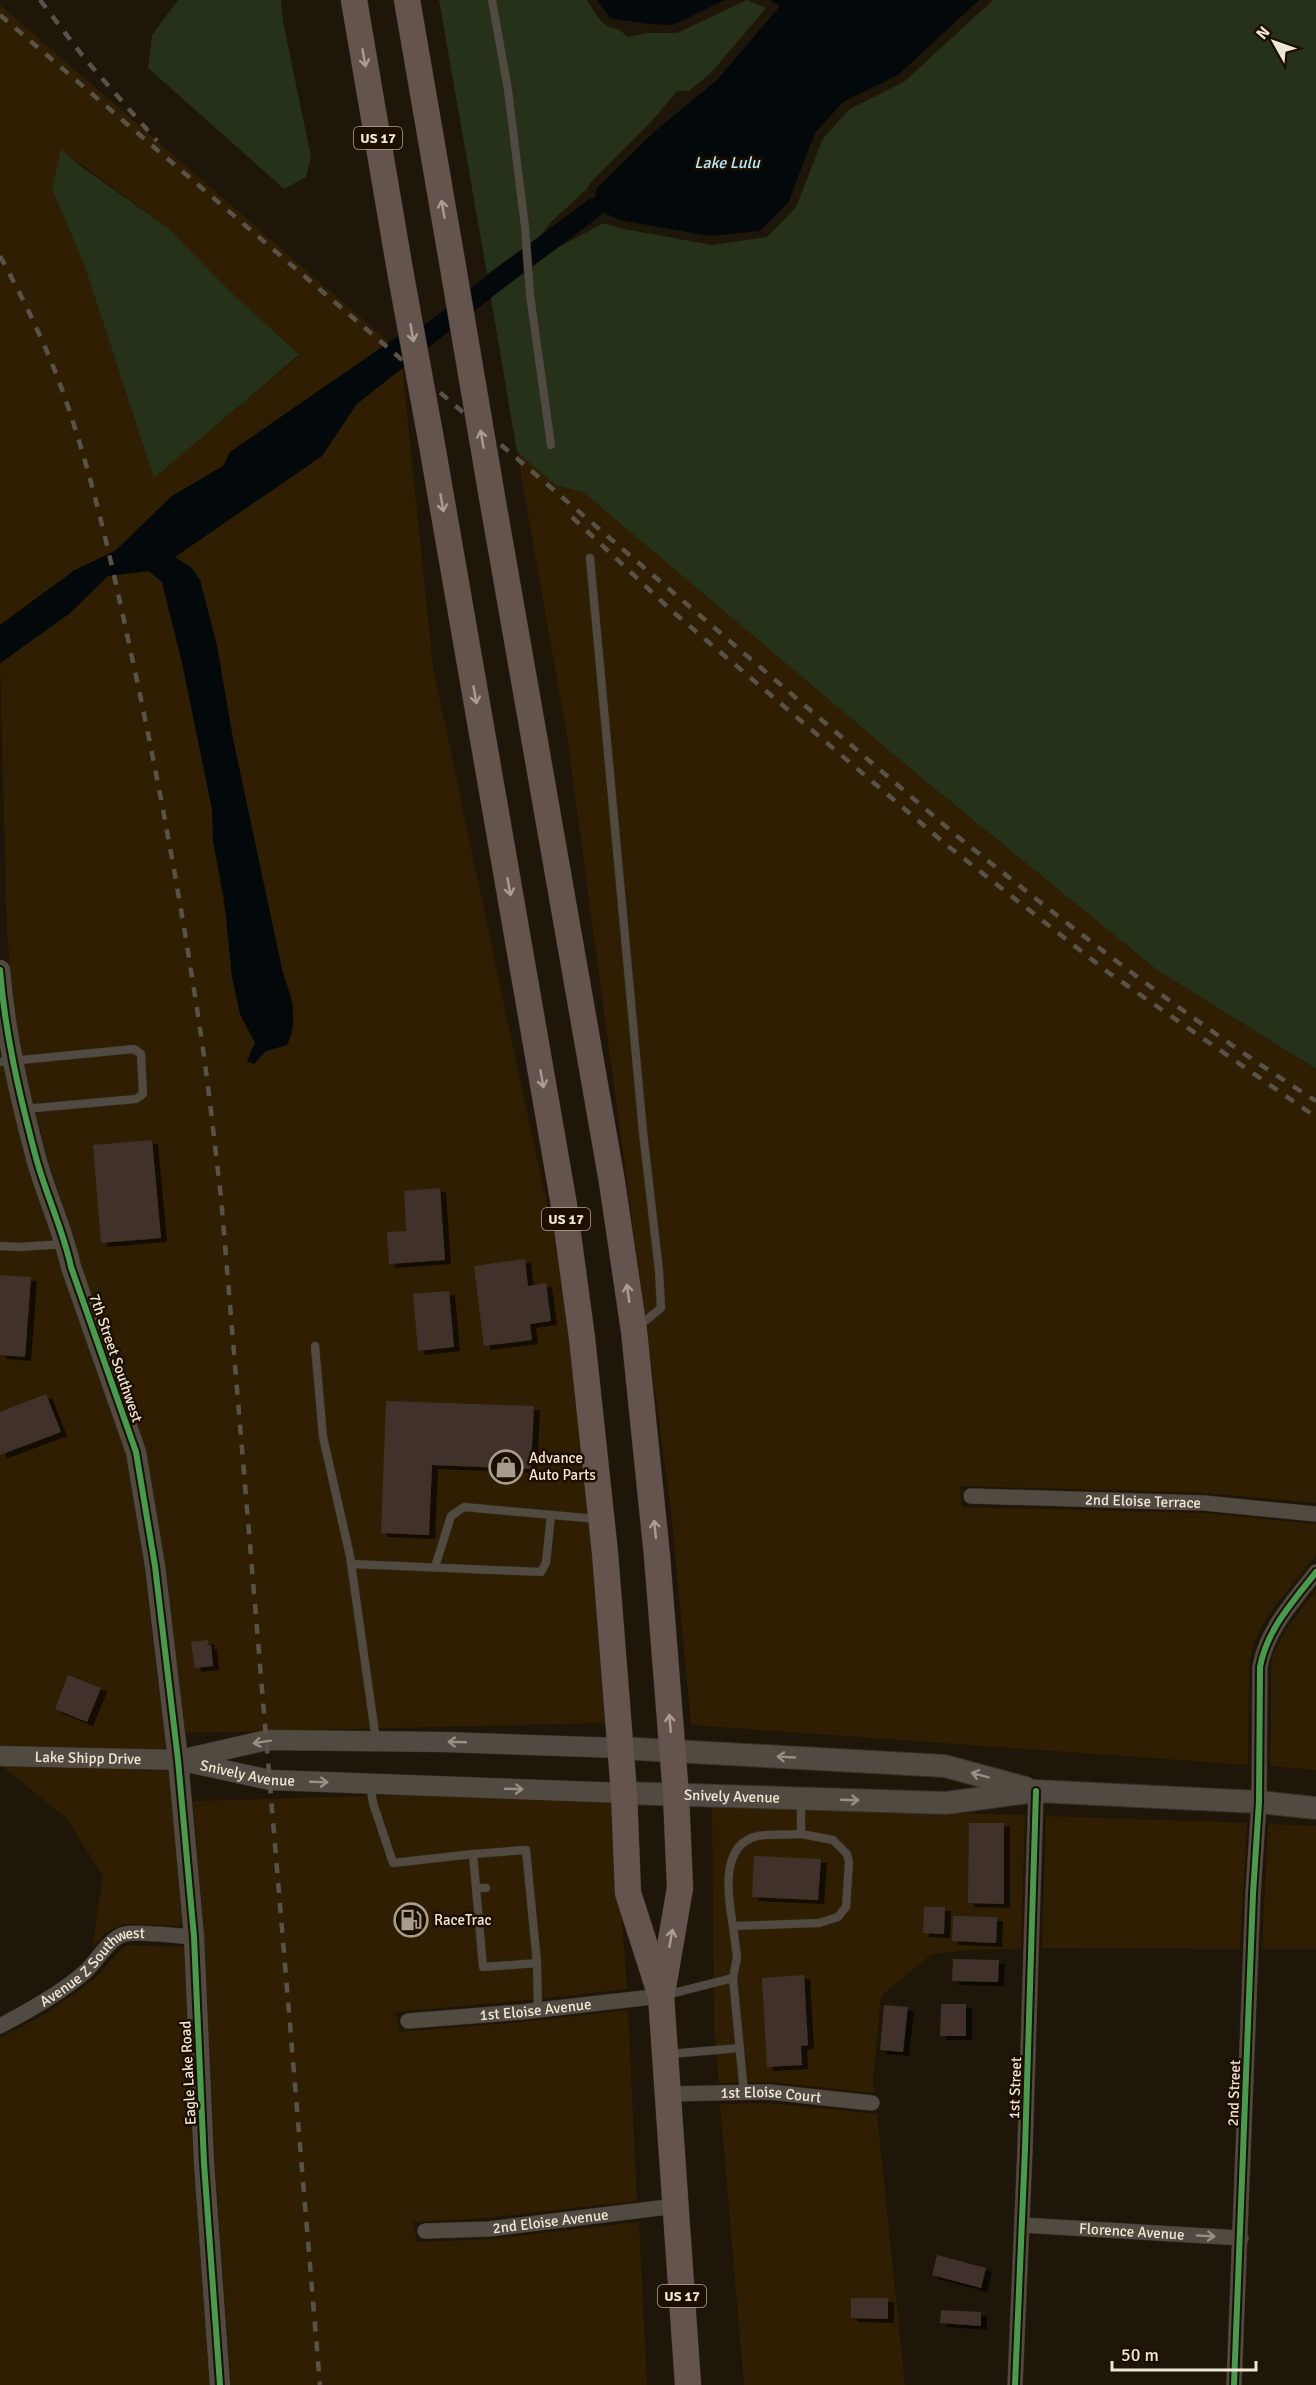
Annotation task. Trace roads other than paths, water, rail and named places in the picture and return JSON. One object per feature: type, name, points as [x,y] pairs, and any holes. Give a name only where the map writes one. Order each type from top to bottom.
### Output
[{"type":"highway","name":"US 17","points":[[354,0],[564,1205],[582,1338],[602,1519],[624,1793],[628,1893],[661,1996],[688,2385]]},
{"type":"highway","name":"US 17","points":[[407,0],[608,1159],[634,1331],[657,1556],[673,1751],[680,1888],[661,1996]]},
{"type":"main road","name":"Snively Avenue","points":[[620,1748],[945,1766],[1036,1791]]},
{"type":"main road","name":"Snively Avenue","points":[[624,1793],[946,1803],[1036,1791],[1259,1802],[1316,1808]]},
{"type":"street","name":"7th Street Southwest","points":[[0,970],[7,1062],[66,1244],[71,1268],[136,1452],[155,1566],[178,1761]]},
{"type":"street","name":"2nd Eloise Terrace","points":[[971,1496],[1204,1503],[1316,1514]]},
{"type":"street","name":"2nd Street","points":[[1234,2385],[1253,1894],[1259,1802],[1260,1667],[1263,1650],[1277,1622],[1316,1572]]},
{"type":"street","name":"Snively Avenue","points":[[178,1761],[267,1740],[620,1748]]},
{"type":"street","name":"Lake Shipp Drive","points":[[0,1756],[178,1761]]},
{"type":"street","name":"Snively Avenue","points":[[178,1761],[270,1780],[624,1793]]},
{"type":"street","name":"Eagle Lake Road","points":[[178,1761],[194,1937],[204,2163],[220,2385]]},
{"type":"street","name":"1st Street","points":[[1015,2385],[1036,1791]]},
{"type":"street","name":"Avenue Z Southwest","points":[[0,2026],[35,2008],[69,1985],[111,1943],[124,1934],[194,1937]]},
{"type":"street","name":"1st Eloise Avenue","points":[[408,2021],[538,2010],[661,1996]]},
{"type":"street","name":"1st Eloise Court","points":[[669,2094],[769,2092],[872,2103]]},
{"type":"street","name":"2nd Eloise Avenue","points":[[425,2232],[489,2229],[676,2206]]},
{"type":"street","name":"Florence Avenue","points":[[1022,2225],[1241,2238]]},
{"type":"lane","points":[[492,0],[508,90],[525,227],[530,295],[552,445]]},
{"type":"lane","points":[[590,558],[643,1132],[659,1271],[661,1308],[634,1331]]},
{"type":"lane","points":[[7,1062],[134,1049],[141,1054],[143,1094],[136,1100],[24,1109]]},
{"type":"lane","points":[[0,1246],[66,1244]]},
{"type":"lane","points":[[315,1346],[323,1437],[351,1564],[376,1741]]},
{"type":"lane","points":[[435,1567],[451,1516],[464,1507],[602,1519]]},
{"type":"lane","points":[[351,1564],[541,1572],[546,1563],[551,1515]]},
{"type":"lane","points":[[370,1784],[373,1803],[393,1863],[526,1850],[525,1885],[533,1917],[538,2010]]},
{"type":"lane","points":[[801,1799],[801,1834]]},
{"type":"lane","points":[[733,1926],[819,1923],[838,1917],[846,1907],[849,1862],[846,1854],[833,1840],[801,1834],[757,1836],[745,1841],[733,1857],[729,1876],[729,1903],[737,1957],[733,1978],[744,2093]]},
{"type":"lane","points":[[473,1854],[483,1967],[537,1962]]},
{"type":"lane","points":[[476,1888],[486,1887]]},
{"type":"lane","points":[[524,1919],[533,1917]]},
{"type":"lane","points":[[478,1922],[489,1921]]},
{"type":"lane","points":[[661,1996],[733,1978]]},
{"type":"lane","points":[[666,2055],[740,2048]]},
{"type":"water","points":[[597,0],[725,0],[673,25],[610,18]]},
{"type":"water","name":"Lake Lulu","points":[[769,0],[979,0],[898,75],[843,102],[815,133],[788,203],[760,231],[710,236],[620,220],[594,208],[596,189],[654,132],[717,80],[780,6]]},
{"type":"water","points":[[401,334],[405,353],[378,372],[322,456],[175,557],[192,568],[200,580],[217,646],[233,739],[292,1007],[293,1026],[287,1045],[266,1051],[254,1064],[247,1061],[255,1043],[240,1014],[232,977],[224,898],[213,840],[212,809],[183,667],[162,582],[149,571],[108,576],[70,613],[0,663],[0,625],[75,570],[115,551],[172,496],[223,466],[230,452]]},
{"type":"waterway","points":[[351,396],[499,279],[594,208]]},
{"type":"railway","points":[[40,0],[85,59],[157,141]]},
{"type":"railway","points":[[0,15],[957,836],[1088,940],[1178,1007],[1316,1101]]},
{"type":"railway","points":[[0,256],[36,326],[51,362],[76,430],[95,496],[152,752],[199,1022],[221,1197],[320,2385]]},
{"type":"railway","points":[[572,517],[672,611],[948,846],[1109,973],[1316,1117]]},
{"type":"place","name":"Advance Auto Parts","points":[[506,1467]]},
{"type":"place","name":"RaceTrac","points":[[411,1920]]}]
